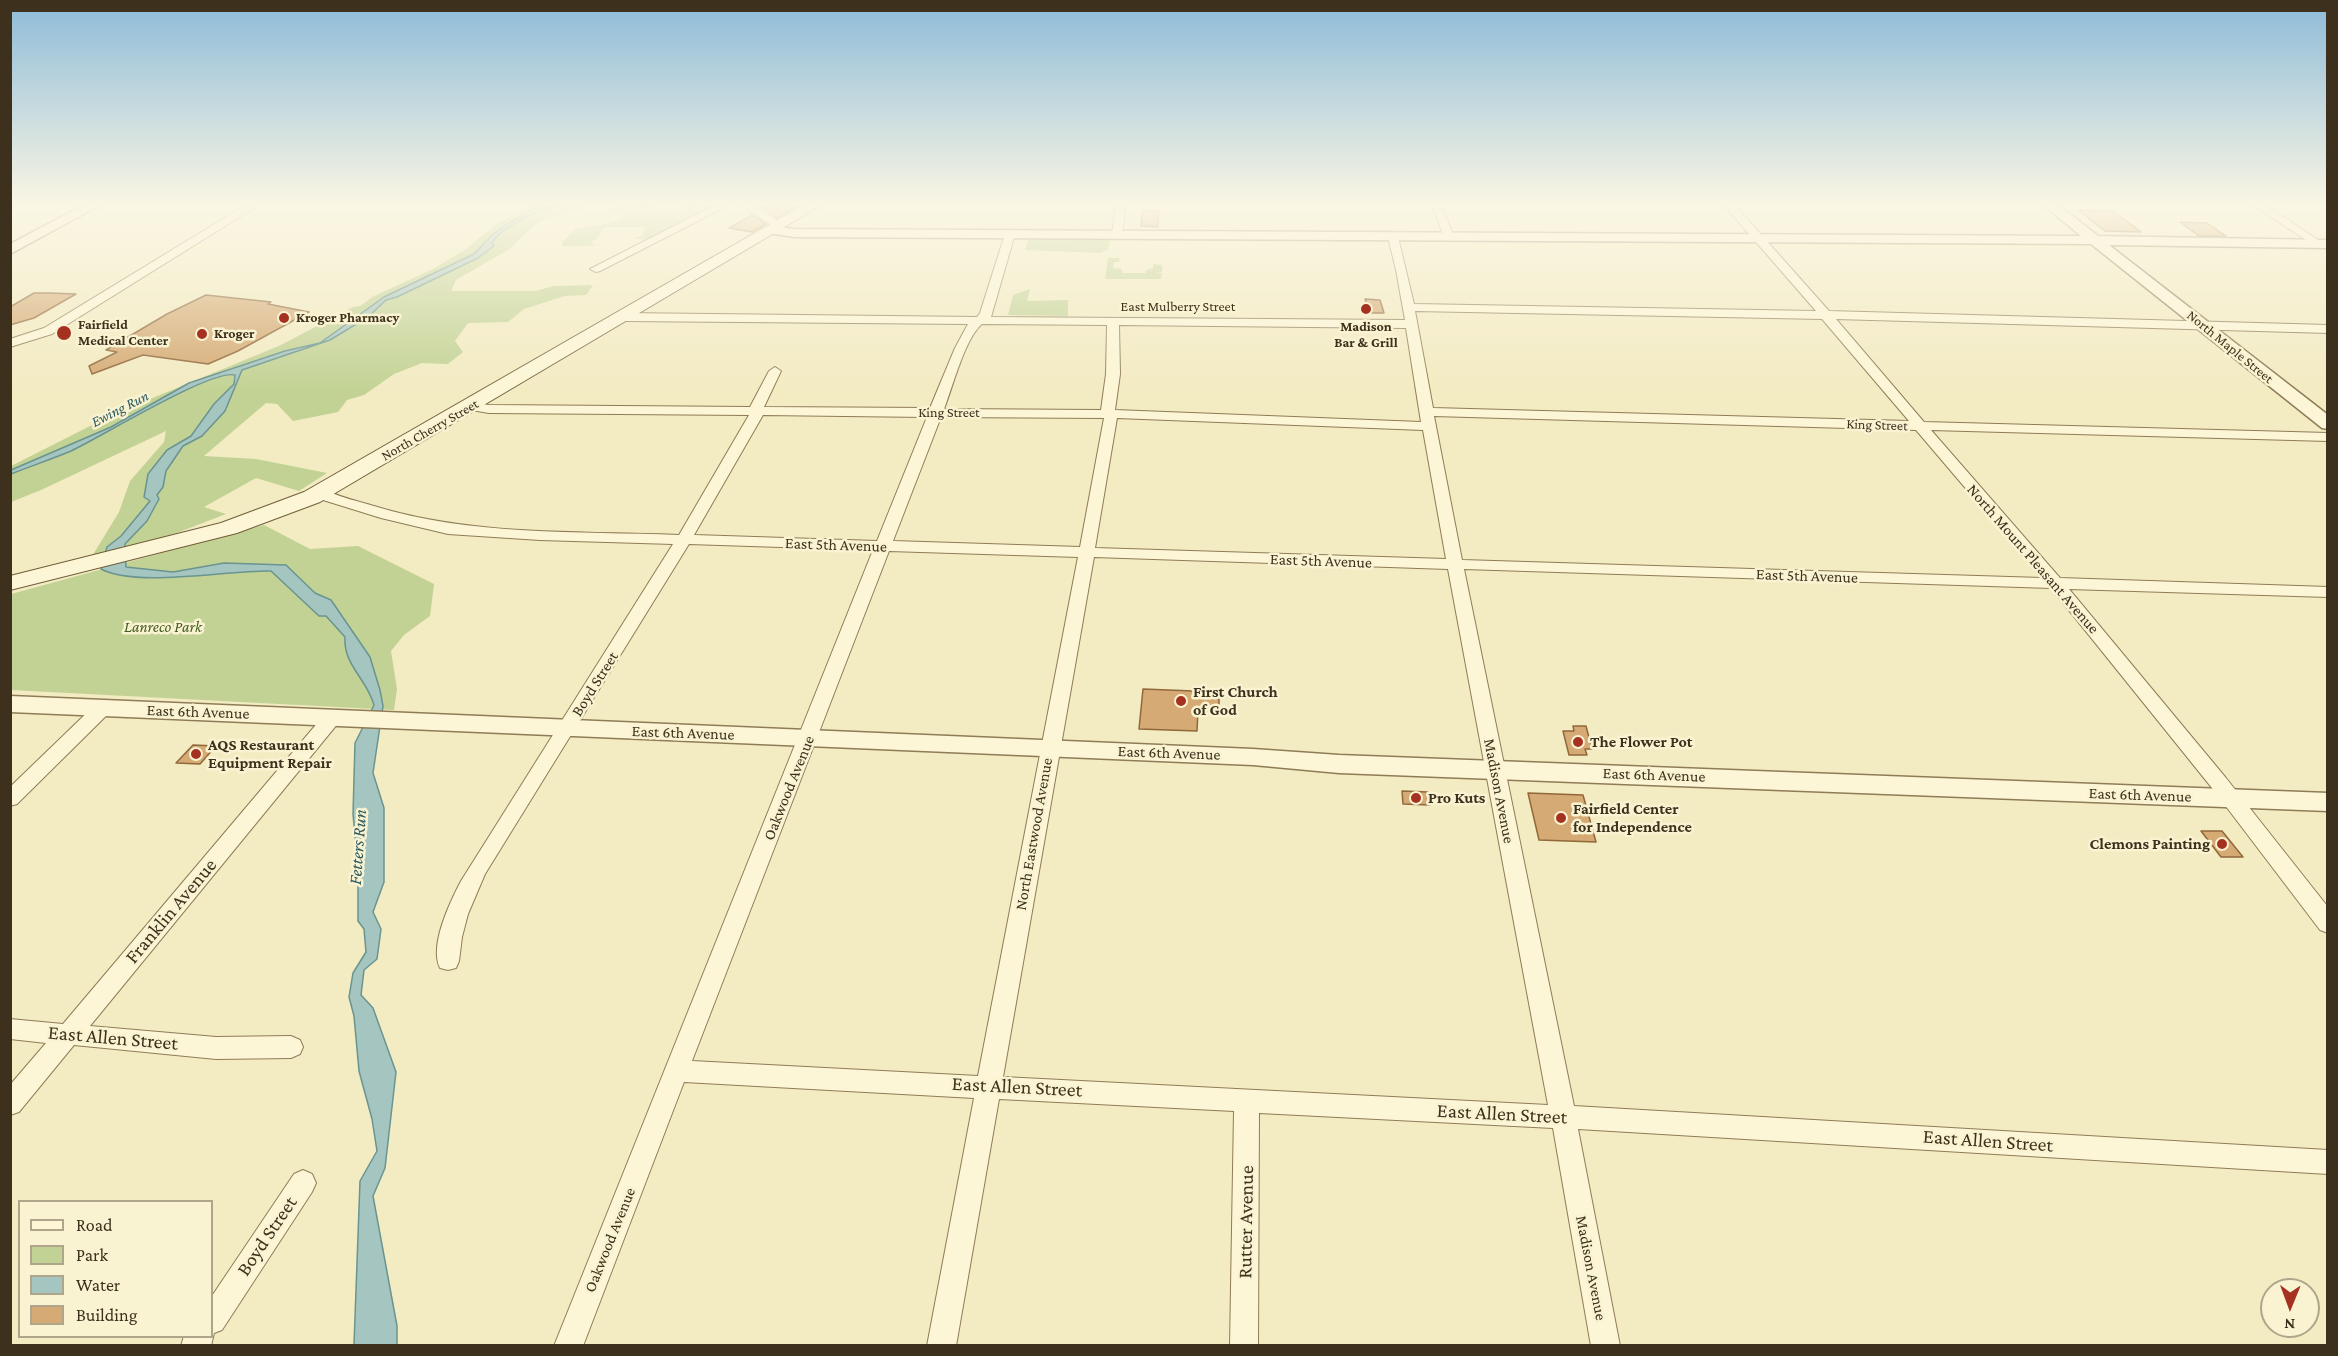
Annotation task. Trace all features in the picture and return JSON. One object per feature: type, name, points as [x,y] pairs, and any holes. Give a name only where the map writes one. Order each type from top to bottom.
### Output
[{"type":"main road","name":"North Cherry Street","points":[[10,583],[251,521],[321,493],[711,266]]},
{"type":"street","points":[[10,343],[48,331],[154,266]]},
{"type":"street","points":[[596,269],[601,266]]},
{"type":"street","name":"Oakwood Avenue","points":[[568,1346],[971,327],[986,315],[1001,266]]},
{"type":"street","name":"Madison Avenue","points":[[1401,266],[1408,315],[1494,769],[1523,905],[1606,1346]]},
{"type":"street","name":"North Mount Pleasant Avenue","points":[[1783,266],[2056,584],[2328,924]]},
{"type":"street","name":"North Maple Street","points":[[2126,266],[2328,424]]},
{"type":"street","name":"East Mulberry Street","points":[[623,317],[1113,322],[1408,315],[1826,315],[2328,329]]},
{"type":"street","name":"North Eastwood Avenue","points":[[941,1346],[1111,420],[1107,406],[1113,374],[1113,322]]},
{"type":"street","name":"Boyd Street","points":[[448,961],[452,926],[465,892],[684,540],[723,470],[756,418],[756,411],[775,371]]},
{"type":"street","name":"King Street","points":[[470,406],[489,409],[1109,414],[1921,426],[2328,437]]},
{"type":"street","name":"East 5th Avenue","points":[[321,493],[386,515],[448,529],[528,534],[1456,566],[2328,592]]},
{"type":"street","name":"East 6th Avenue","points":[[10,704],[1494,769],[2328,802]]},
{"type":"street","points":[[10,799],[103,708]]},
{"type":"street","name":"Franklin Avenue","points":[[10,1104],[340,718]]},
{"type":"street","name":"East Allen Street","points":[[10,1029],[216,1048],[291,1047]]},
{"type":"street","name":"East Allen Street","points":[[677,1071],[1247,1099],[2328,1162]]},
{"type":"street","name":"Rutter Avenue","points":[[1244,1346],[1247,1099]]},
{"type":"street","name":"Boyd Street","points":[[213,1318],[282,1211],[303,1183]]},
{"type":"green space","points":[[437,266],[480,266],[456,280],[451,291],[535,291],[554,286],[593,285],[586,295],[565,296],[524,309],[508,322],[468,323],[455,341],[463,352],[448,364],[422,363],[394,374],[364,395],[347,400],[338,412],[293,421],[277,404],[266,403],[204,456],[256,459],[327,473],[299,491],[256,478],[204,507],[226,514],[174,534],[91,558],[119,512],[130,481],[164,442],[166,431],[11,502],[11,466],[114,414],[281,345],[353,307],[360,306],[374,296]]},
{"type":"green space","points":[[1107,266],[1122,269],[1122,273],[1146,273],[1146,270],[1153,266],[1162,266],[1162,272],[1155,273],[1162,273],[1161,279],[1105,279]]},
{"type":"green space","points":[[1030,289],[1027,301],[1068,300],[1068,316],[1008,315],[1013,295]]},
{"type":"green space","name":"Lanreco Park","points":[[264,525],[310,549],[358,546],[434,584],[430,616],[404,635],[391,651],[397,689],[394,710],[11,690],[11,594]]},
{"type":"water","name":"Fetters Run","points":[[448,266],[461,266],[386,300],[368,317],[330,340],[242,370],[225,411],[202,436],[183,446],[166,471],[163,487],[157,495],[159,499],[147,521],[125,544],[126,567],[173,572],[224,563],[286,565],[315,593],[331,600],[370,657],[380,690],[383,706],[373,773],[384,808],[384,882],[373,912],[381,929],[377,959],[364,970],[361,995],[373,1008],[396,1072],[385,1168],[373,1196],[397,1326],[397,1345],[354,1345],[360,1181],[377,1151],[372,1119],[359,1071],[354,1016],[349,997],[353,973],[366,952],[364,929],[358,921],[358,869],[353,814],[355,743],[374,705],[371,696],[351,664],[345,647],[345,637],[326,616],[319,616],[271,571],[159,578],[117,574],[101,569],[107,547],[121,536],[150,501],[144,497],[148,474],[167,450],[191,436],[214,404],[234,384],[235,375],[222,376],[203,382],[71,451],[11,474],[11,470],[111,427],[189,383],[285,351],[320,343],[384,297]]},
{"type":"building","points":[[34,293],[76,294],[34,318],[10,325],[10,307]]},
{"type":"building","name":"Kroger","points":[[206,295],[271,302],[268,304],[309,312],[238,351],[208,364],[143,355],[92,374],[89,366],[117,352],[106,350],[167,314]]},
{"type":"building","points":[[1365,299],[1380,300],[1384,313],[1369,313]]},
{"type":"building","name":"First Church of God","points":[[1143,689],[1219,692],[1219,711],[1198,710],[1197,731],[1139,729]]},
{"type":"building","name":"The Flower Pot","points":[[1573,726],[1586,726],[1592,749],[1585,749],[1587,755],[1569,755],[1563,731],[1574,731]]},
{"type":"building","name":"AQS Restaurant Equipment Repair","points":[[193,745],[216,746],[200,764],[176,763]]},
{"type":"building","name":"Pro Kuts","points":[[1402,791],[1428,792],[1430,805],[1403,804]]},
{"type":"building","name":"Fairfield Center for Independence","points":[[1528,793],[1583,795],[1596,842],[1539,840]]},
{"type":"building","name":"Clemons Painting","points":[[2201,831],[2222,831],[2243,857],[2221,857]]},
{"type":"place","name":"Madison Bar & Grill","points":[[1366,309]]},
{"type":"place","name":"Kroger Pharmacy","points":[[284,318]]},
{"type":"place","name":"Fairfield Medical Center","points":[[64,333]]},
{"type":"place","name":"Kroger","points":[[202,334]]},
{"type":"place","name":"First Church of God","points":[[1181,701]]},
{"type":"place","name":"The Flower Pot","points":[[1578,742]]},
{"type":"place","name":"AQS Restaurant Equipment Repair","points":[[196,754]]},
{"type":"place","name":"Pro Kuts","points":[[1416,798]]},
{"type":"place","name":"Fairfield Center for Independence","points":[[1561,818]]},
{"type":"place","name":"Clemons Painting","points":[[2222,844]]},
{"type":"water label","name":"Ewing Run","points":[[120,409]]}]
